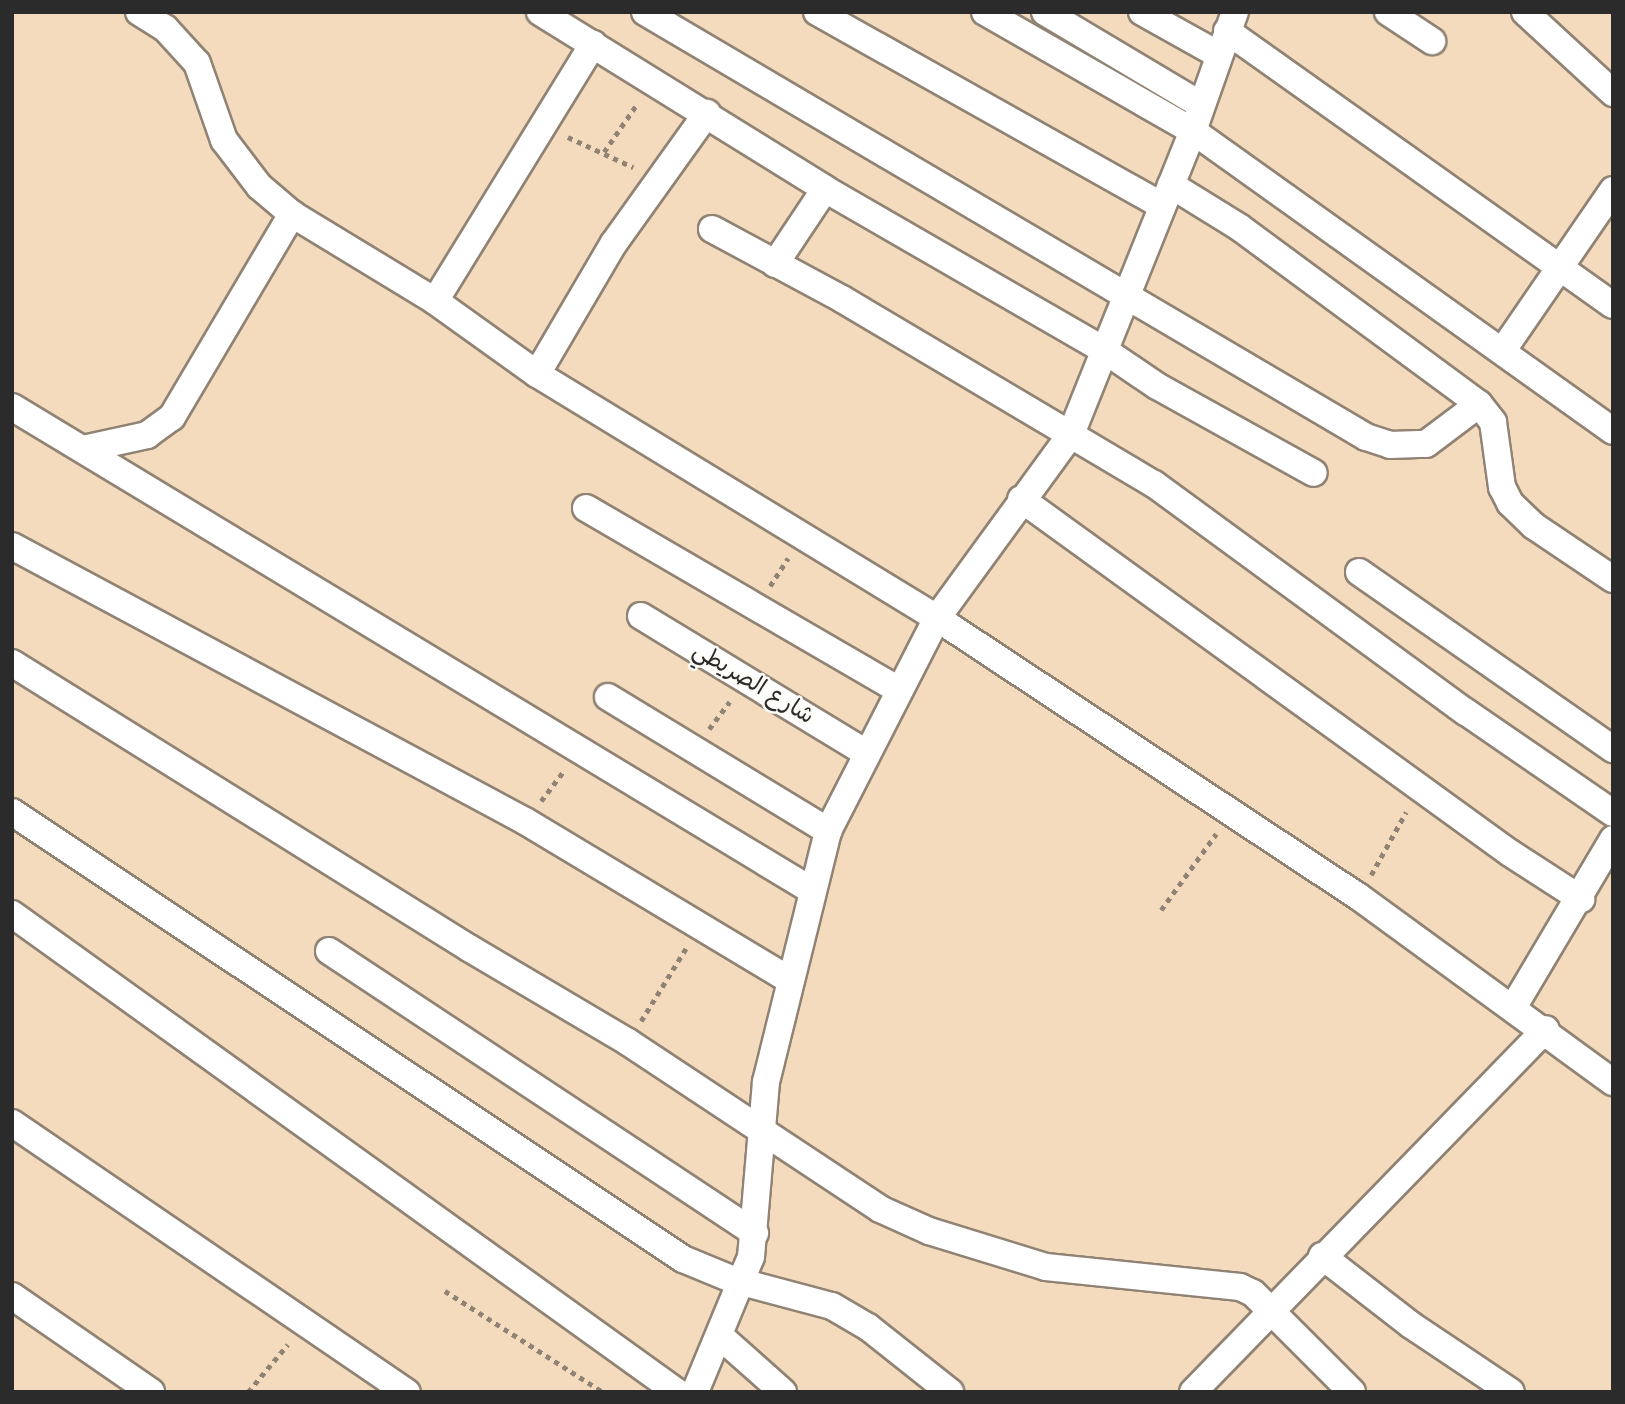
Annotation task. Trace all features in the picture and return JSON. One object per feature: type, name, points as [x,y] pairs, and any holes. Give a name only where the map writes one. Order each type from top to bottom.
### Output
[{"type":"street","points":[[139,12],[164,28],[197,63],[224,140],[259,186],[292,214],[435,301],[537,374],[804,534],[937,618],[1359,897],[1546,1029],[1613,1082]]},
{"type":"street","points":[[540,12],[825,188],[1104,350],[1157,386],[1314,473]]},
{"type":"street","points":[[645,12],[1129,294],[1331,420],[1390,445],[1426,444],[1479,404]]},
{"type":"street","points":[[817,12],[1167,196],[1239,226],[1479,404],[1493,422],[1502,487],[1510,503],[1534,526],[1613,579]]},
{"type":"street","points":[[985,12],[1193,131],[1613,431]]},
{"type":"street","points":[[1045,12],[1201,105]]},
{"type":"street","points":[[1142,12],[1227,32],[1613,305]]},
{"type":"street","points":[[1388,12],[1432,41]]},
{"type":"street","points":[[1525,12],[1613,93]]},
{"type":"street","points":[[695,1392],[744,1282],[755,1233],[760,1126],[811,890],[828,831],[897,689],[937,618],[1021,499],[1071,434],[1193,131],[1227,32]]},
{"type":"street","points":[[435,301],[545,127],[593,44]]},
{"type":"street","points":[[537,374],[656,179],[707,113]]},
{"type":"street","points":[[775,264],[825,188]]},
{"type":"street","points":[[1503,350],[1558,265],[1613,190]]},
{"type":"street","points":[[83,449],[147,435],[173,417],[292,214]]},
{"type":"street","points":[[712,229],[1071,434],[1205,519],[1466,712],[1613,813]]},
{"type":"street","points":[[12,407],[582,749],[811,890]]},
{"type":"street","points":[[1021,499],[1421,785],[1510,853],[1581,899]]},
{"type":"street","points":[[586,508],[897,689]]},
{"type":"street","points":[[12,546],[525,821],[698,929],[791,981]]},
{"type":"street","points":[[1359,572],[1613,749]]},
{"type":"street","name":"شارع الصريطي","points":[[640,616],[865,752]]},
{"type":"street","points":[[12,663],[457,941],[628,1042],[760,1126],[880,1209],[929,1231],[1005,1257],[1066,1271],[1230,1285],[1253,1293],[1352,1392]]},
{"type":"street","points":[[608,697],[828,831]]},
{"type":"street","points":[[12,812],[659,1244],[703,1269],[832,1306],[867,1327],[950,1392]]},
{"type":"street","points":[[1514,1006],[1581,899],[1613,839]]},
{"type":"street","points":[[12,914],[677,1392]]},
{"type":"street","points":[[329,950],[755,1233]]},
{"type":"street","points":[[1204,1388],[1322,1256],[1546,1029]]},
{"type":"street","points":[[12,1123],[407,1392]]},
{"type":"street","points":[[1322,1256],[1410,1325],[1511,1392]]},
{"type":"street","points":[[12,1296],[151,1392]]},
{"type":"street","points":[[721,1337],[783,1392]]},
{"type":"path","points":[[604,152],[654,81]]},
{"type":"path","points":[[545,127],[604,152],[656,179]]},
{"type":"path","points":[[757,607],[804,534]]},
{"type":"path","points":[[694,750],[746,679]]},
{"type":"path","points":[[525,821],[582,749]]},
{"type":"path","points":[[1359,897],[1421,785]]},
{"type":"path","points":[[1161,910],[1231,813]]},
{"type":"path","points":[[628,1042],[698,929]]},
{"type":"path","points":[[445,1291],[603,1392]]},
{"type":"path","points":[[248,1392],[304,1324]]}]
